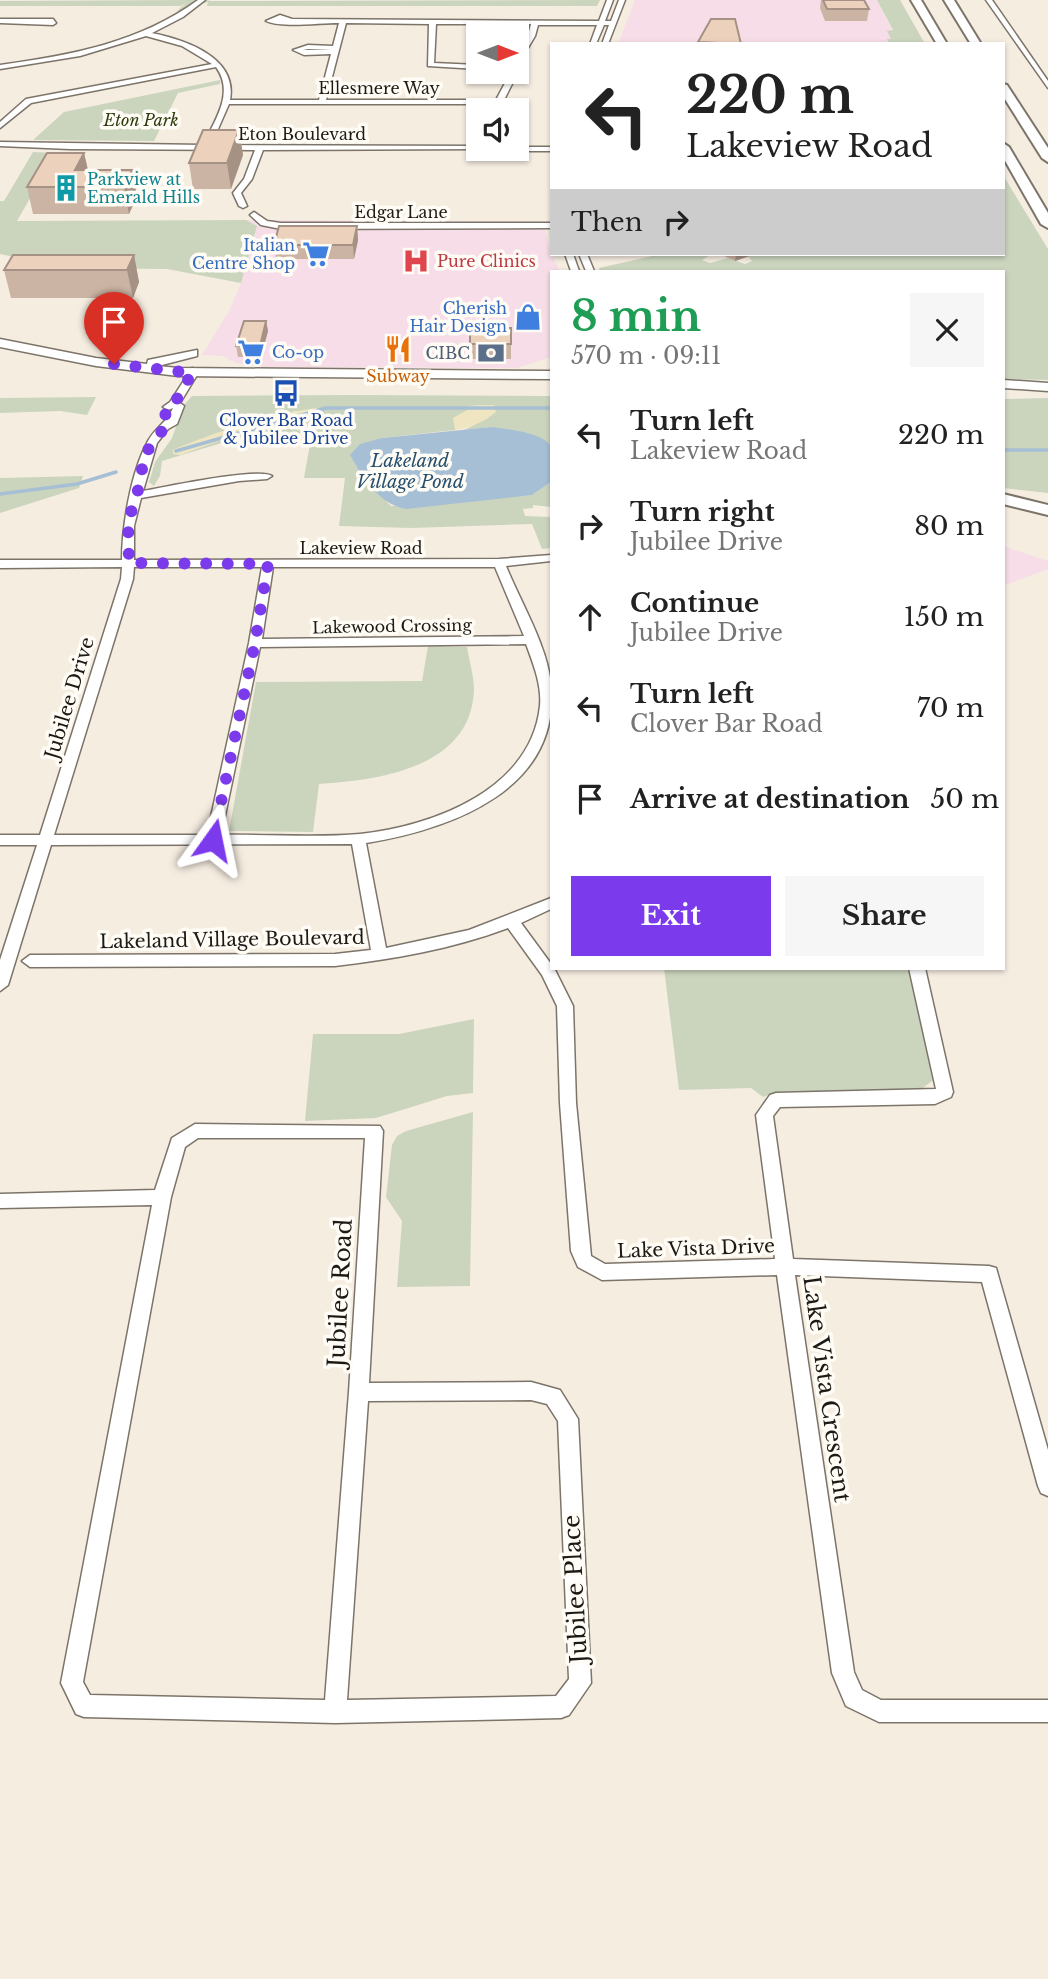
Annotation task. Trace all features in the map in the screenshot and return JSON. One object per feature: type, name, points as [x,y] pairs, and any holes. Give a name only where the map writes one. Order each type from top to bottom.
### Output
[{"type":"highway","points":[[916,0],[941,42]]},
{"type":"highway","points":[[949,0],[975,42]]},
{"type":"highway","points":[[1005,84],[1048,142]]},
{"type":"highway","points":[[1005,89],[1048,158]]},
{"type":"highway","points":[[1005,150],[1048,224]]},
{"type":"highway","points":[[1005,491],[1048,497]]},
{"type":"highway","points":[[1005,499],[1048,510]]},
{"type":"main road","points":[[0,343],[215,380],[334,379],[418,374]]},
{"type":"main road","points":[[131,366],[192,354]]},
{"type":"main road","points":[[211,356],[219,363],[246,374]]},
{"type":"main road","points":[[0,357],[94,375],[190,376],[388,387],[550,388]]},
{"type":"main road","points":[[496,375],[550,368]]},
{"type":"main road","points":[[190,376],[418,374],[550,378]]},
{"type":"main road","points":[[388,387],[550,378]]},
{"type":"main road","points":[[1005,384],[1048,387]]},
{"type":"main road","points":[[1005,393],[1048,394]]},
{"type":"street","points":[[0,67],[72,55],[147,34],[184,14],[202,0]]},
{"type":"street","points":[[594,42],[610,0]]},
{"type":"street","points":[[606,42],[622,0]]},
{"type":"street","points":[[989,0],[1048,86]]},
{"type":"street","points":[[322,102],[343,20]]},
{"type":"street","points":[[433,20],[428,62],[430,65],[466,66]]},
{"type":"street","points":[[291,21],[613,23]]},
{"type":"street","points":[[529,42],[535,21]]},
{"type":"street","points":[[2,25],[54,22],[23,31]]},
{"type":"street","points":[[147,34],[180,43],[205,55],[227,80],[225,102],[206,148]]},
{"type":"street","points":[[0,126],[29,101],[216,65]]},
{"type":"street","name":"Ellesmere Way","points":[[225,102],[499,102],[508,84]]},
{"type":"street","name":"Eton Boulevard","points":[[0,144],[206,148],[466,148]]},
{"type":"street","points":[[243,205],[237,194],[248,180],[260,148]]},
{"type":"street","points":[[529,149],[550,149]]},
{"type":"street","name":"Edgar Lane","points":[[254,215],[262,209],[243,205],[235,213],[254,215],[264,223],[281,226],[550,226]]},
{"type":"street","name":"Jubilee Drive","points":[[0,985],[129,563],[128,521],[137,495],[145,454],[167,424],[173,422],[179,405],[174,404],[190,376]]},
{"type":"street","points":[[137,495],[267,476]]},
{"type":"street","name":"Lakeview Road","points":[[0,564],[499,563],[550,558]]},
{"type":"street","points":[[0,840],[358,839],[391,835],[439,821],[486,798],[521,766],[538,745],[547,702],[540,667],[499,563]]},
{"type":"street","points":[[213,840],[255,643],[268,564]]},
{"type":"street","name":"Lakewood Crossing","points":[[255,643],[529,640]]},
{"type":"street","points":[[358,839],[380,956]]},
{"type":"street","name":"Lakeland Village Boulevard","points":[[30,961],[335,960],[380,956],[460,940],[512,922],[550,903]]},
{"type":"street","name":"Lake Vista Drive","points":[[512,922],[548,972],[565,1006],[568,1103],[580,1251],[584,1261],[602,1272],[785,1267],[764,1115],[776,1100],[935,1097],[945,1092],[917,970]]},
{"type":"street","name":"Jubilee Road","points":[[84,1706],[72,1683],[163,1197],[178,1143],[195,1131],[374,1131],[359,1392],[335,1713]]},
{"type":"street","points":[[0,1201],[163,1197]]},
{"type":"street","name":"Lake Vista Crescent","points":[[1048,1486],[989,1274],[785,1267],[843,1673],[855,1698],[879,1711],[1048,1711]]},
{"type":"street","name":"Jubilee Place","points":[[84,1706],[335,1713],[561,1707],[580,1683],[568,1419],[553,1396],[531,1391],[359,1392]]},
{"type":"shaded area","points":[[635,0],[877,0],[898,42],[619,42]]},
{"type":"shaded area","points":[[246,220],[543,222],[550,256],[559,270],[550,270],[550,357],[517,368],[266,367],[236,363],[223,356],[202,355],[230,309],[241,283],[257,227]]},
{"type":"shaded area","points":[[1005,547],[1048,561],[1048,569],[1005,585]]},
{"type":"green space","points":[[197,0],[181,11],[177,11],[187,2],[181,6],[0,6],[0,1]]},
{"type":"green space","points":[[206,0],[600,0],[597,6],[200,4]]},
{"type":"green space","points":[[877,0],[900,0],[924,42],[888,42],[887,39],[891,39],[887,31],[893,30]]},
{"type":"green space","name":"Eton Park","points":[[220,80],[220,84],[178,93],[154,141],[33,140],[64,112]]},
{"type":"green space","points":[[33,152],[56,153],[17,221],[246,220],[257,226],[241,283],[167,269],[29,268],[33,261],[0,254],[0,201],[4,201]]},
{"type":"green space","points":[[1005,178],[1048,249],[1048,380],[1005,379],[1005,270],[599,268],[652,256],[709,256],[702,260],[710,263],[728,258],[745,264],[752,261],[748,256],[1005,256]]},
{"type":"green space","points":[[192,396],[550,396],[550,447],[547,443],[491,427],[464,430],[486,419],[495,408],[494,405],[468,406],[470,409],[455,430],[382,438],[381,495],[391,506],[532,495],[550,483],[550,507],[533,505],[533,508],[523,509],[525,516],[550,517],[550,548],[542,549],[532,524],[411,528],[339,526],[345,478],[304,478],[312,433],[245,436],[162,461],[160,476],[154,486],[149,482],[155,462],[172,438],[184,405]],"holes":[[[295,411],[318,412],[253,428],[180,455],[173,450],[241,426]]]},
{"type":"green space","points":[[96,397],[87,415],[60,411],[0,413],[0,398]]},
{"type":"green space","points":[[1048,398],[1048,493],[1005,488],[1005,399]]},
{"type":"green space","points":[[83,476],[79,488],[0,513],[0,478]]},
{"type":"green space","points":[[428,646],[467,647],[474,690],[469,716],[457,737],[439,753],[418,765],[368,779],[319,784],[313,832],[229,831],[256,682],[422,681]]},
{"type":"green space","points":[[664,970],[910,970],[936,1078],[920,1090],[775,1093],[763,1097],[751,1088],[679,1090]]},
{"type":"green space","points":[[474,1019],[473,1093],[447,1096],[376,1118],[305,1121],[313,1034],[399,1034]]},
{"type":"green space","points":[[473,1112],[470,1286],[397,1287],[402,1221],[386,1197],[392,1145],[397,1136],[406,1131]]},
{"type":"sand","points":[[494,405],[496,412],[487,418],[455,430],[453,418],[469,409],[468,406]]},
{"type":"sand","points":[[316,408],[319,412],[253,428],[180,455],[173,454],[173,450],[177,448],[228,429]]},
{"type":"water","name":"Lakeland Village Pond","points":[[491,427],[524,432],[541,438],[550,446],[550,483],[532,495],[406,509],[380,496],[366,481],[350,455],[360,444],[382,438]]},
{"type":"building","points":[[823,0],[864,0],[869,9],[827,9]]},
{"type":"building","points":[[711,19],[735,19],[741,42],[698,42]]},
{"type":"building","points":[[203,130],[239,130],[227,163],[189,163]]},
{"type":"building","points":[[47,153],[84,153],[75,170],[132,170],[124,187],[27,187]]},
{"type":"building","points":[[279,226],[357,226],[353,245],[274,245]]},
{"type":"building","points":[[13,255],[134,255],[127,270],[4,270]]},
{"type":"building","points":[[244,321],[266,321],[260,346],[236,346]]},
{"type":"building","points":[[470,328],[511,328],[511,344],[470,344]]},
{"type":"waterway","points":[[176,451],[326,408],[550,408]]},
{"type":"waterway","points":[[1005,450],[1048,450]]},
{"type":"waterway","points":[[0,494],[77,484],[116,472]]},
{"type":"place","name":"Parkview at Emerald Hills","points":[[66,188]]},
{"type":"place","name":"Italian Centre Shop","points":[[316,254]]},
{"type":"place","name":"Pure Clinics","points":[[416,261]]},
{"type":"place","name":"Cherish Hair Design","points":[[528,317]]},
{"type":"place","name":"Subway","points":[[398,349]]},
{"type":"place","name":"Co-op","points":[[251,352]]},
{"type":"place","name":"CIBC","points":[[491,353]]},
{"type":"place","name":"Clover Bar Road & Jubilee Drive","points":[[286,393]]},
{"type":"route","points":[[114,364],[192,373],[174,404],[169,405],[163,421],[167,424],[145,454],[137,495],[128,521],[129,563],[268,564],[255,643],[213,840]]}]
